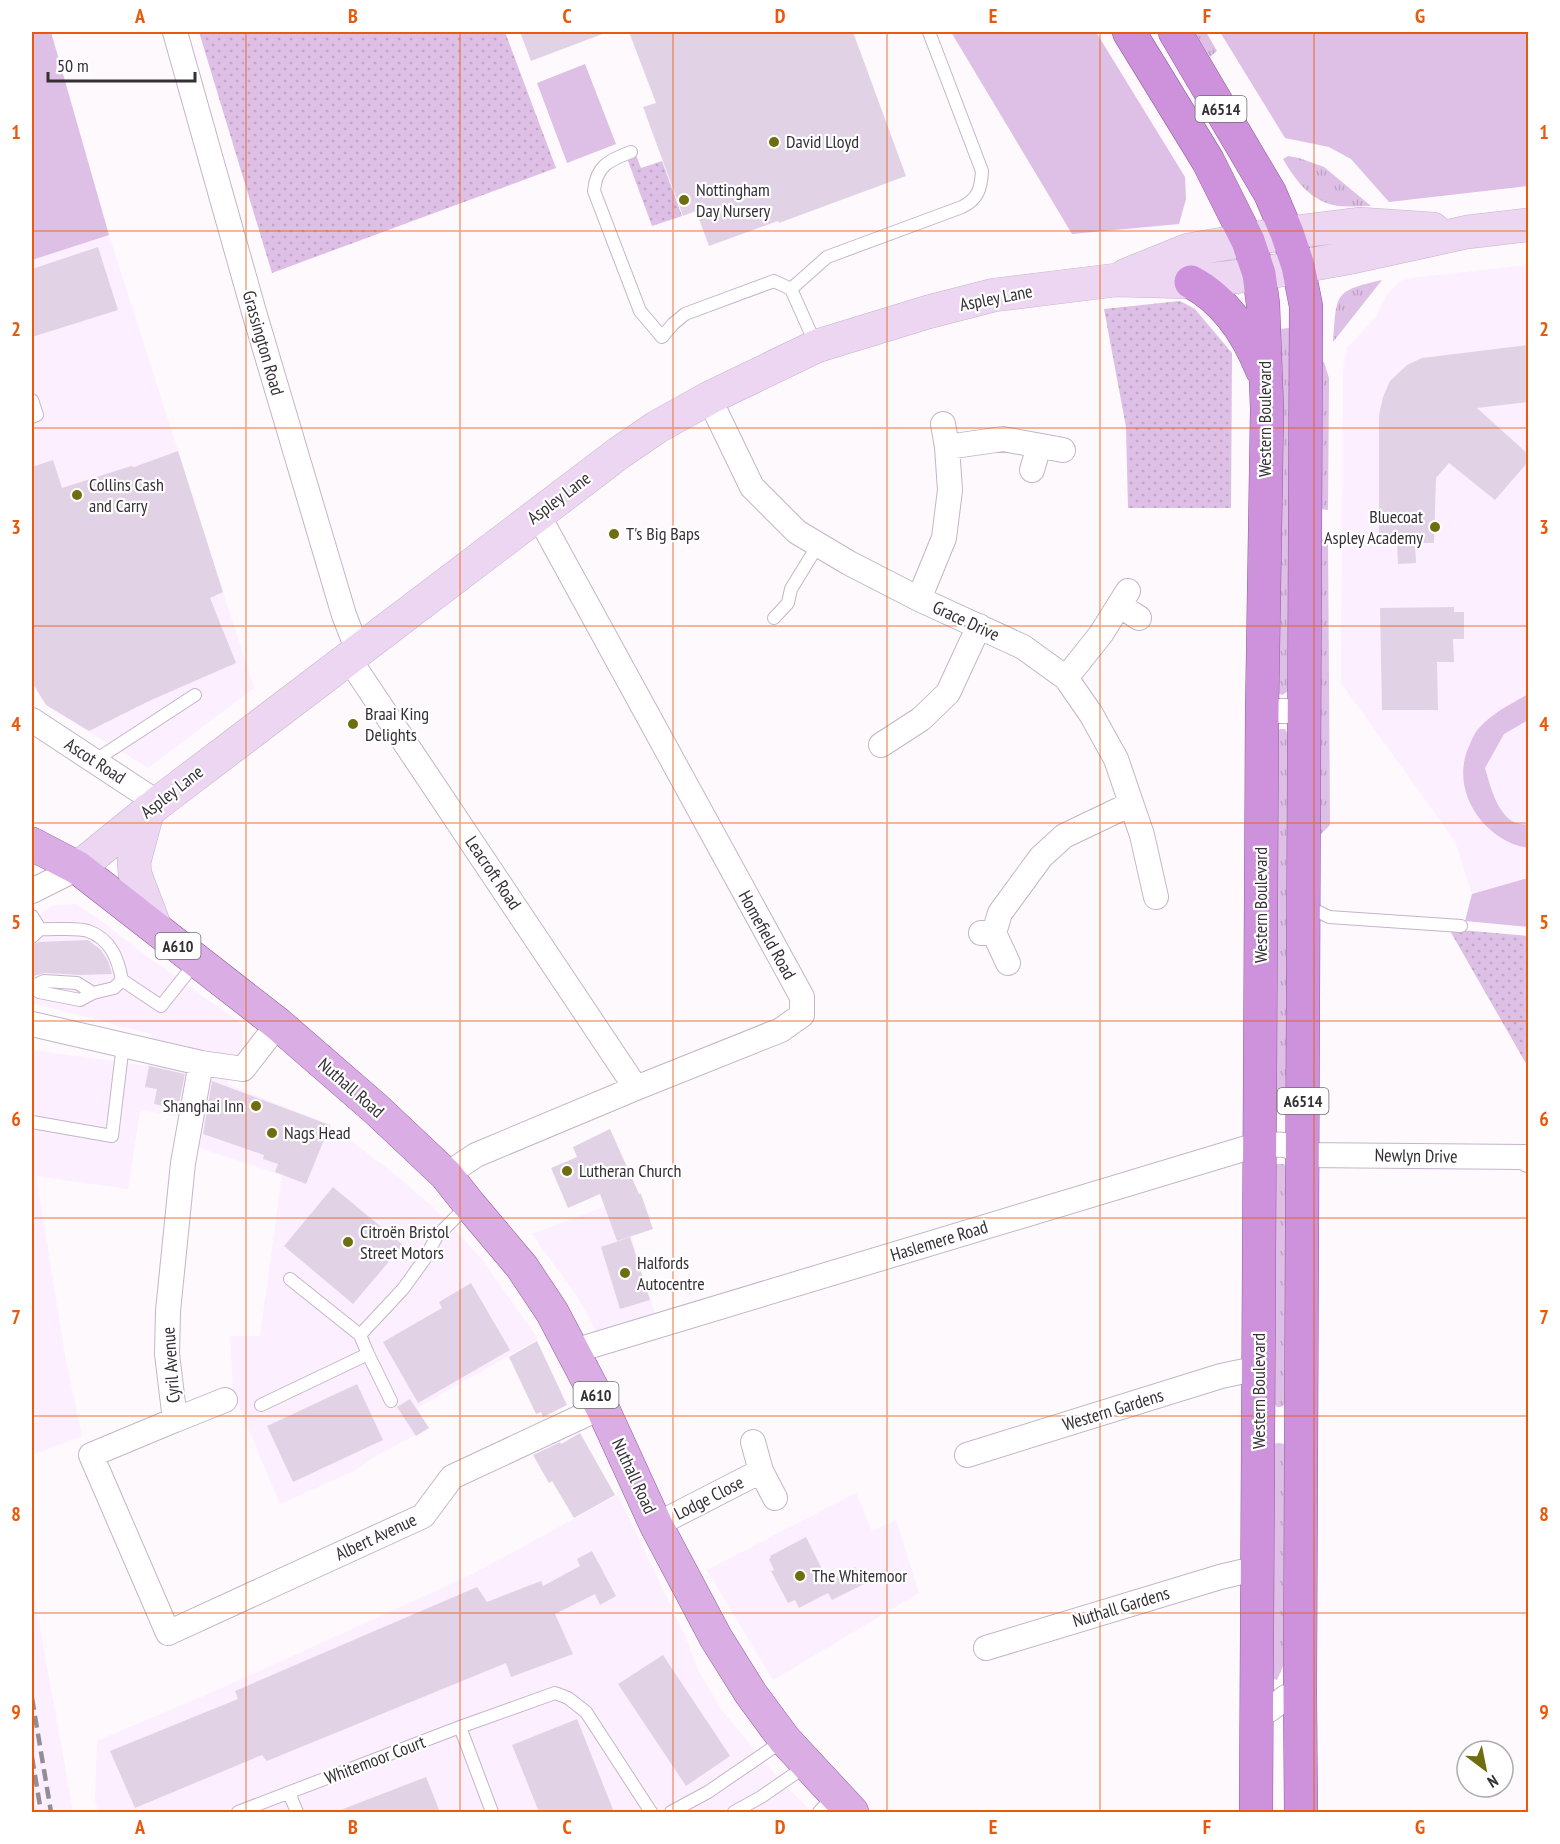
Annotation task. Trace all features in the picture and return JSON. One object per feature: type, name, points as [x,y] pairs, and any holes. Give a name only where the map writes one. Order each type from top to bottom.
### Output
[{"type":"highway","name":"Western Boulevard","points":[[1129,32],[1208,161],[1248,241],[1259,274],[1263,304],[1267,383],[1262,711],[1256,1812]]},
{"type":"highway","name":"A6514","points":[[1175,32],[1266,188],[1287,233],[1298,266],[1306,306],[1301,1812]]},
{"type":"highway","points":[[1191,282],[1207,291],[1234,320],[1253,349],[1267,383]]},
{"type":"highway","points":[[1258,1420],[1302,1420]]},
{"type":"main road","name":"Aspley Lane","points":[[1116,280],[1188,250],[1287,233],[1359,224],[1467,232]]},
{"type":"main road","name":"Aspley Lane","points":[[78,868],[153,806],[537,513],[657,427],[709,398],[817,346],[928,312],[994,295],[1116,280],[1191,282],[1259,274],[1353,257],[1467,232],[1528,225]]},
{"type":"main road","points":[[153,806],[134,862],[135,874],[154,927]]},
{"type":"main road","name":"A610","points":[[32,844],[78,868]]},
{"type":"main road","name":"Nuthall Road","points":[[78,868],[278,1024],[376,1109],[446,1175],[522,1266],[574,1351],[656,1525],[716,1638],[751,1695],[807,1765],[835,1807]]},
{"type":"street","name":"Grassington Road","points":[[176,32],[277,390],[344,615],[353,655]]},
{"type":"street","name":"Grace Drive","points":[[709,398],[752,487],[797,532],[849,563],[919,599],[1023,647],[1066,678],[1091,714],[1116,759],[1142,835],[1156,897]]},
{"type":"street","points":[[919,599],[944,538],[950,490],[943,424]]},
{"type":"street","points":[[947,447],[1003,438],[1063,450]]},
{"type":"street","points":[[1032,470],[1039,446]]},
{"type":"street","name":"Homefield Road","points":[[446,1175],[476,1155],[781,1030],[802,1015],[802,997],[537,513]]},
{"type":"street","points":[[1066,678],[1101,634],[1129,604]]},
{"type":"street","points":[[896,744],[948,693],[979,626]]},
{"type":"street","name":"Leacroft Road","points":[[353,655],[636,1088]]},
{"type":"street","points":[[1262,711],[1305,711]]},
{"type":"street","name":"Ascot Road","points":[[32,720],[93,761],[153,806]]},
{"type":"street","points":[[1008,963],[988,933],[1041,857],[1064,836],[1131,804]]},
{"type":"street","points":[[32,891],[78,868]]},
{"type":"street","points":[[32,1024],[201,1063],[243,1069],[278,1024]]},
{"type":"street","name":"Cyril Avenue","points":[[168,1633],[91,1455],[175,1420],[167,1354],[168,1311],[183,1163],[201,1063]]},
{"type":"street","name":"Haslemere Road","points":[[574,1351],[1260,1144],[1287,1145],[1302,1155]]},
{"type":"street","name":"Newlyn Drive","points":[[1302,1155],[1525,1157],[1528,1160]]},
{"type":"street","name":"Western Gardens","points":[[968,1455],[1221,1376],[1259,1368]]},
{"type":"street","points":[[175,1420],[225,1400]]},
{"type":"street","name":"Albert Avenue","points":[[168,1633],[423,1516],[452,1477],[602,1407]]},
{"type":"street","name":"Lodge Close","points":[[753,1442],[761,1471],[775,1498]]},
{"type":"street","name":"Lodge Close","points":[[656,1525],[761,1471]]},
{"type":"street","name":"Nuthall Gardens","points":[[986,1648],[1227,1575],[1258,1568]]},
{"type":"street","points":[[1256,1711],[1269,1710],[1286,1697],[1300,1694]]},
{"type":"lane","points":[[791,289],[827,256],[962,207],[973,202],[979,192],[982,171],[929,32]]},
{"type":"lane","points":[[631,152],[614,158],[602,168],[595,177],[594,190],[640,311],[662,337],[685,314],[774,281],[791,289],[817,346]]},
{"type":"lane","points":[[32,400],[37,415],[32,417]]},
{"type":"lane","points":[[774,618],[788,603],[791,589],[818,544]]},
{"type":"lane","points":[[93,761],[195,695]]},
{"type":"lane","points":[[1304,912],[1319,912],[1329,917],[1461,926]]},
{"type":"lane","points":[[32,916],[36,933],[87,930],[104,940],[118,958],[122,980],[161,1006],[197,961]]},
{"type":"lane","points":[[32,985],[44,981],[77,983],[93,993],[114,988],[122,980]]},
{"type":"lane","points":[[32,1122],[112,1136],[123,1044]]},
{"type":"lane","points":[[360,1335],[403,1289],[424,1260],[437,1236],[469,1204]]},
{"type":"lane","points":[[290,1279],[360,1335],[392,1401]]},
{"type":"lane","points":[[261,1405],[368,1354]]},
{"type":"lane","name":"Whitemoor Court","points":[[238,1812],[555,1693],[568,1698],[586,1712],[651,1812]]},
{"type":"lane","points":[[460,1727],[492,1812]]},
{"type":"lane","points":[[671,1812],[708,1792],[785,1740]]},
{"type":"lane","points":[[734,1812],[761,1797],[807,1765]]},
{"type":"lane","points":[[289,1793],[297,1812]]},
{"type":"shaded area","points":[[109,235],[254,688],[148,768],[46,705],[32,685],[32,260]]},
{"type":"shaded area","name":"Bluecoat Aspley Academy","points":[[1528,265],[1528,878],[1472,894],[1455,841],[1341,683],[1343,370],[1347,348],[1376,317],[1387,295],[1400,281]]},
{"type":"shaded area","points":[[75,904],[243,1025],[242,1045],[227,1084],[330,1125],[392,1172],[432,1206],[481,1258],[538,1339],[417,1408],[429,1428],[372,1458],[356,1470],[280,1504],[233,1392],[230,1336],[260,1336],[282,1175],[175,1140],[178,1116],[140,1110],[128,1189],[36,1176],[66,1361],[82,1436],[32,1455],[32,1050],[147,1066],[152,1034],[32,1003],[32,921],[51,906]]},
{"type":"shaded area","points":[[620,1201],[655,1313],[597,1333],[579,1299],[532,1234]]},
{"type":"shaded area","points":[[856,1493],[872,1531],[896,1520],[919,1593],[773,1680],[707,1570]]},
{"type":"shaded area","points":[[618,1495],[685,1636],[699,1672],[721,1709],[778,1778],[812,1812],[99,1812],[95,1801],[97,1741],[222,1688],[473,1574]]},
{"type":"shaded area","points":[[32,1584],[63,1755],[73,1812],[32,1812]]},
{"type":"green space","points":[[32,32],[51,32],[109,235],[32,260]]},
{"type":"green space","points":[[199,32],[505,32],[556,168],[272,273]]},
{"type":"green space","points":[[951,32],[1096,32],[1185,177],[1186,199],[1179,224],[1072,234]]},
{"type":"green space","points":[[1195,32],[1206,32],[1217,51],[1210,57]]},
{"type":"green space","points":[[1220,32],[1528,32],[1528,186],[1389,202],[1351,159],[1329,147],[1285,138]]},
{"type":"green space","points":[[585,64],[616,144],[567,163],[537,83]]},
{"type":"green space","points":[[636,155],[641,168],[662,161],[682,216],[652,226],[627,158]]},
{"type":"green space","points":[[1288,156],[1324,167],[1371,206],[1338,206],[1320,200],[1305,189],[1293,175],[1283,159]]},
{"type":"green space","points":[[1382,280],[1333,342],[1335,314],[1340,298],[1354,288]]},
{"type":"green space","points":[[1180,301],[1195,309],[1232,353],[1231,508],[1128,508],[1126,427],[1104,309]]},
{"type":"green space","points":[[1290,328],[1290,688],[1282,695],[1276,692],[1279,329]]},
{"type":"green space","points":[[1320,362],[1324,362],[1329,378],[1328,510],[1320,509]]},
{"type":"green space","points":[[1320,539],[1328,541],[1330,825],[1317,838]]},
{"type":"green space","points":[[1528,694],[1528,720],[1504,734],[1485,768],[1495,798],[1503,813],[1514,822],[1528,825],[1528,848],[1496,835],[1484,823],[1474,810],[1463,778],[1464,761],[1478,730],[1496,713]]},
{"type":"green space","points":[[1285,729],[1289,736],[1286,1102],[1277,1110],[1272,1106],[1275,731]]},
{"type":"green space","points":[[1528,878],[1528,927],[1465,921],[1472,894]]},
{"type":"green space","points":[[1449,929],[1528,936],[1528,1067]]},
{"type":"green space","points":[[1275,1164],[1284,1164],[1286,1167],[1285,1404],[1281,1407],[1277,1407],[1272,1401]]},
{"type":"green space","points":[[1273,1444],[1284,1444],[1287,1449],[1285,1662],[1277,1680],[1268,1677]]},
{"type":"building","points":[[520,32],[605,32],[605,33],[531,61]]},
{"type":"building","name":"David Lloyd","points":[[629,32],[853,32],[906,176],[709,246],[696,211],[683,216],[643,107],[656,103]]},
{"type":"building","points":[[98,247],[118,310],[32,337],[32,269]]},
{"type":"building","points":[[1528,345],[1528,402],[1477,408],[1528,454],[1528,462],[1495,500],[1449,463],[1436,478],[1434,543],[1415,543],[1416,563],[1398,564],[1397,544],[1379,544],[1379,415],[1390,381],[1407,365],[1422,358]]},
{"type":"building","points":[[178,451],[223,592],[210,598],[236,663],[149,701],[89,731],[46,705],[32,682],[32,467],[53,460],[62,488],[131,466],[134,467]]},
{"type":"building","points":[[1454,607],[1454,612],[1464,612],[1464,639],[1453,639],[1454,662],[1437,662],[1438,710],[1382,710],[1380,608]]},
{"type":"building","points":[[88,940],[101,950],[112,974],[45,973],[34,976],[32,945],[39,942]]},
{"type":"building","points":[[149,1066],[185,1074],[178,1109],[154,1104],[157,1089],[145,1087]]},
{"type":"building","points":[[212,1081],[330,1125],[306,1184],[275,1172],[278,1164],[263,1159],[264,1155],[203,1134]]},
{"type":"building","points":[[610,1129],[639,1194],[641,1194],[653,1229],[617,1241],[600,1194],[568,1208],[551,1168],[577,1157],[573,1147]]},
{"type":"building","points":[[333,1187],[403,1245],[353,1304],[284,1246]]},
{"type":"building","name":"Halfords Autocentre","points":[[630,1237],[650,1300],[620,1309],[601,1247]]},
{"type":"building","points":[[471,1283],[510,1350],[418,1403],[383,1342],[442,1308],[439,1302]]},
{"type":"building","points":[[537,1341],[567,1405],[543,1417],[541,1412],[536,1414],[509,1357]]},
{"type":"building","points":[[357,1384],[383,1440],[293,1482],[267,1426]]},
{"type":"building","points":[[410,1399],[429,1428],[416,1436],[397,1407]]},
{"type":"building","points":[[580,1433],[615,1495],[574,1518],[552,1481],[549,1483],[533,1455],[560,1442],[561,1444]]},
{"type":"building","name":"The Whitemoor","points":[[806,1537],[828,1581],[855,1567],[864,1584],[832,1600],[828,1593],[799,1608],[795,1600],[788,1603],[771,1571],[774,1570],[769,1559],[770,1556]]},
{"type":"building","points":[[592,1551],[616,1596],[600,1605],[595,1594],[555,1614],[573,1654],[511,1677],[506,1663],[267,1761],[262,1755],[135,1808],[110,1751],[238,1699],[235,1691],[477,1587],[487,1602],[541,1581],[543,1586],[580,1566],[577,1559]]},
{"type":"building","points":[[663,1655],[730,1756],[686,1786],[618,1684]]},
{"type":"building","points":[[577,1719],[614,1812],[539,1812],[512,1745]]},
{"type":"building","points":[[426,1777],[440,1812],[338,1812],[338,1811]]},
{"type":"railway","points":[[32,1698],[51,1812]]},
{"type":"railway","points":[[32,1757],[41,1812]]},
{"type":"place","name":"David Lloyd","points":[[774,142]]},
{"type":"place","name":"Nottingham Day Nursery","points":[[684,200]]},
{"type":"place","name":"Collins Cash and Carry","points":[[77,495]]},
{"type":"place","name":"Bluecoat Aspley Academy","points":[[1435,527]]},
{"type":"place","name":"T's Big Baps","points":[[614,534]]},
{"type":"place","name":"Braai King Delights","points":[[353,724]]},
{"type":"place","name":"Shanghai Inn","points":[[256,1106]]},
{"type":"place","name":"Nags Head","points":[[272,1133]]},
{"type":"place","name":"Lutheran Church","points":[[567,1171]]},
{"type":"place","name":"Citroën Bristol Street Motors","points":[[348,1242]]},
{"type":"place","name":"Halfords Autocentre","points":[[625,1273]]},
{"type":"place","name":"The Whitemoor","points":[[800,1576]]}]
